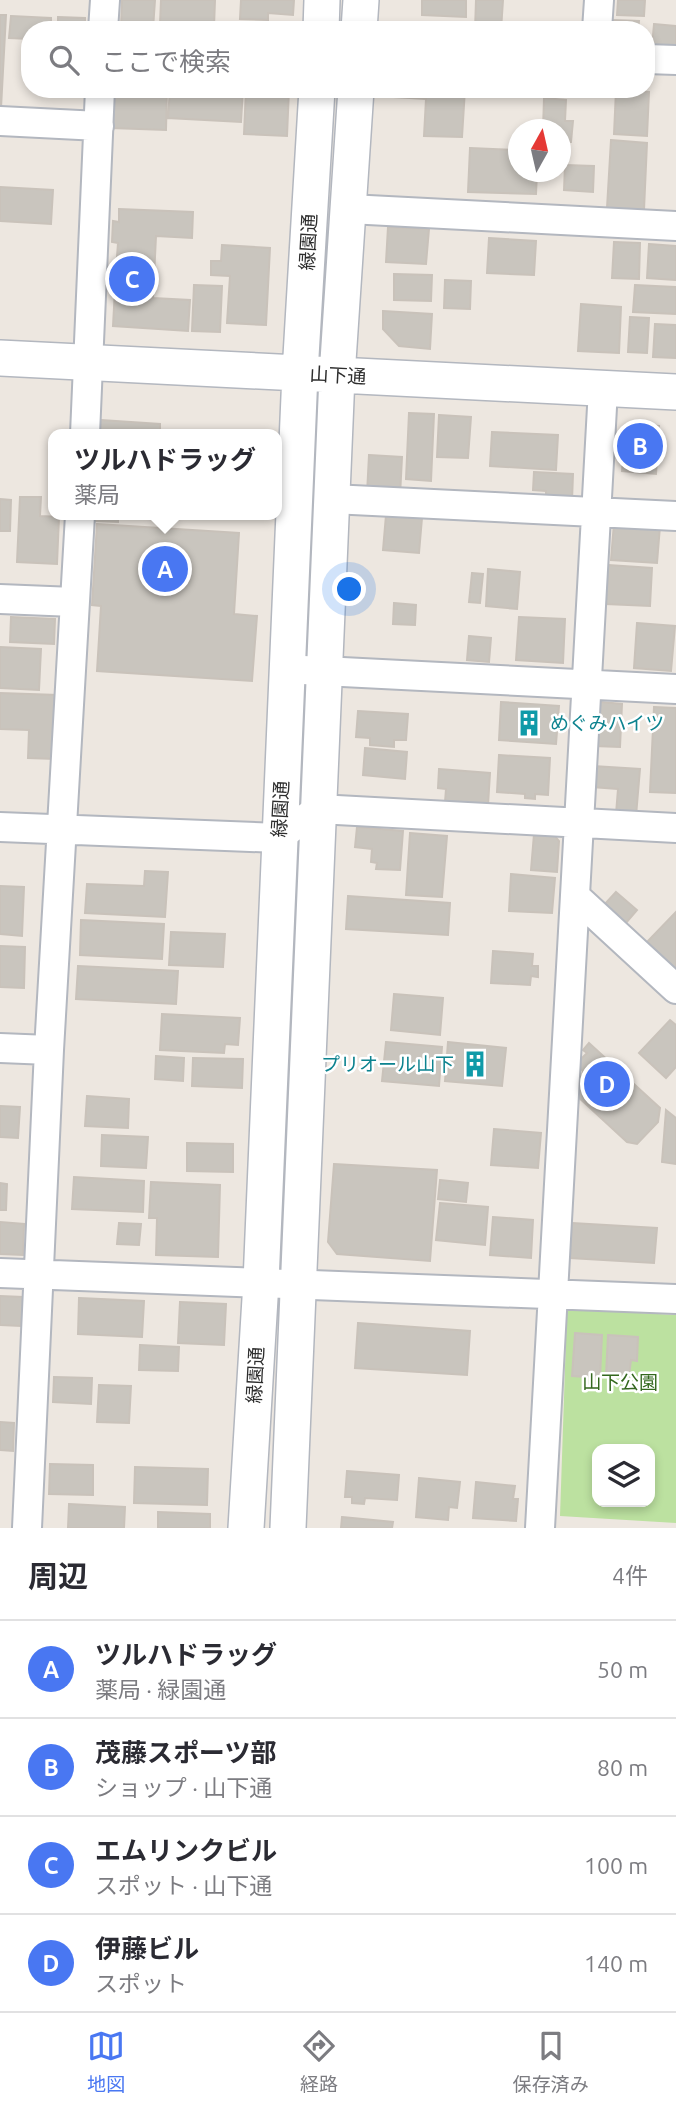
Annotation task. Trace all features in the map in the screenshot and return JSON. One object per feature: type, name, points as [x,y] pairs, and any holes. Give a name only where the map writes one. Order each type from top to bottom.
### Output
[{"type":"street","points":[[104,21],[105,0]]},
{"type":"street","points":[[322,21],[323,0]]},
{"type":"street","points":[[359,21],[360,0]]},
{"type":"street","points":[[597,21],[598,0]]},
{"type":"street","points":[[655,59],[676,60]]},
{"type":"street","points":[[85,429],[100,98]]},
{"type":"street","name":"緑園通","points":[[246,1528],[261,1282],[300,373],[316,98]]},
{"type":"street","name":"緑園通","points":[[288,1528],[337,376],[355,98]]},
{"type":"street","points":[[0,121],[99,126]]},
{"type":"street","points":[[349,209],[676,226]]},
{"type":"street","name":"山下通","points":[[0,358],[676,392]]},
{"type":"street","points":[[540,1528],[603,388]]},
{"type":"street","points":[[332,499],[676,516]]},
{"type":"street","points":[[27,1528],[48,1050],[80,520]]},
{"type":"street","points":[[0,599],[74,602]]},
{"type":"street","points":[[286,669],[676,689]]},
{"type":"street","points":[[0,827],[278,838],[318,809],[676,828]]},
{"type":"street","points":[[575,896],[676,989]]},
{"type":"street","points":[[0,1048],[48,1050]]},
{"type":"street","points":[[0,1273],[676,1299]]},
{"type":"green space","name":"山下公園","points":[[567,1309],[676,1315],[676,1523],[560,1516]]},
{"type":"building","points":[[122,0],[155,0],[154,21],[121,21]]},
{"type":"building","points":[[161,0],[215,0],[214,21],[160,21]]},
{"type":"building","points":[[241,0],[294,0],[293,15],[268,13],[268,20],[240,19]]},
{"type":"building","points":[[422,0],[466,0],[466,17],[422,15]]},
{"type":"building","points":[[476,0],[503,0],[502,21],[475,21]]},
{"type":"building","points":[[618,0],[645,0],[644,16],[617,15]]},
{"type":"building","points":[[0,15],[6,15],[1,108],[0,108]]},
{"type":"building","points":[[11,16],[51,18],[51,21],[21,21],[21,39],[9,38]]},
{"type":"building","points":[[58,17],[85,18],[85,21],[58,21]]},
{"type":"building","points":[[655,24],[676,26],[676,48],[655,47]]},
{"type":"building","points":[[112,98],[167,98],[166,130],[111,128]]},
{"type":"building","points":[[169,98],[242,98],[241,122],[168,118]]},
{"type":"building","points":[[246,98],[289,98],[287,136],[244,134]]},
{"type":"building","points":[[410,98],[464,98],[462,137],[424,136],[426,99]]},
{"type":"building","points":[[544,98],[566,100],[565,119],[543,119]]},
{"type":"building","points":[[616,98],[649,98],[647,136],[614,134]]},
{"type":"building","points":[[611,140],[647,143],[644,210],[607,208]]},
{"type":"building","points":[[470,148],[508,150],[508,182],[537,182],[536,194],[468,192]]},
{"type":"building","points":[[571,165],[594,166],[593,192],[564,190],[564,182],[571,182]]},
{"type":"building","points":[[0,187],[53,190],[51,224],[0,221]]},
{"type":"building","points":[[119,209],[193,212],[192,238],[156,236],[153,298],[190,300],[188,331],[113,326],[115,289],[110,289],[111,269],[116,270],[118,243],[112,242],[113,221],[119,222]]},
{"type":"building","points":[[388,227],[429,229],[426,264],[386,262]]},
{"type":"building","points":[[489,238],[536,241],[534,275],[487,273]]},
{"type":"building","points":[[614,242],[640,243],[639,279],[612,278]]},
{"type":"building","points":[[649,244],[676,246],[676,280],[647,278]]},
{"type":"building","points":[[222,245],[270,248],[266,325],[227,323],[230,276],[211,275],[211,261],[221,261]]},
{"type":"building","points":[[394,274],[432,275],[431,301],[394,300]]},
{"type":"building","points":[[445,280],[471,281],[470,309],[444,308]]},
{"type":"building","points":[[194,285],[222,286],[220,332],[192,331]]},
{"type":"building","points":[[635,285],[676,287],[676,314],[633,312]]},
{"type":"building","points":[[581,304],[621,307],[619,353],[578,351]]},
{"type":"building","points":[[383,311],[432,314],[430,349],[399,346],[383,329]]},
{"type":"building","points":[[630,317],[649,318],[647,353],[628,352]]},
{"type":"building","points":[[655,324],[676,325],[676,358],[653,357]]},
{"type":"building","points":[[409,413],[434,414],[431,481],[406,479]]},
{"type":"building","points":[[439,415],[471,417],[468,458],[437,457]]},
{"type":"building","points":[[101,420],[160,424],[160,429],[100,429]]},
{"type":"building","points":[[626,424],[659,426],[656,474],[622,471]]},
{"type":"building","points":[[492,432],[558,435],[556,470],[490,466]]},
{"type":"building","points":[[369,455],[402,457],[400,496],[367,494]]},
{"type":"building","points":[[534,472],[573,474],[572,501],[546,499],[546,491],[533,490]]},
{"type":"building","points":[[20,497],[41,497],[40,516],[48,516],[48,520],[59,520],[57,564],[17,562]]},
{"type":"building","points":[[0,499],[11,500],[10,531],[0,531]]},
{"type":"building","points":[[386,515],[422,518],[419,553],[383,550]]},
{"type":"building","points":[[118,520],[118,522],[96,521]]},
{"type":"building","points":[[614,523],[660,526],[657,563],[611,560]]},
{"type":"building","points":[[97,524],[239,533],[234,614],[257,616],[252,681],[97,671],[101,606],[92,605]]},
{"type":"building","points":[[608,565],[652,568],[650,606],[606,604]]},
{"type":"building","points":[[488,569],[520,572],[517,609],[486,606]]},
{"type":"building","points":[[472,573],[483,574],[480,603],[469,602]]},
{"type":"building","points":[[394,603],[416,605],[415,625],[393,624]]},
{"type":"building","points":[[11,617],[55,619],[54,644],[10,642]]},
{"type":"building","points":[[519,617],[565,619],[563,663],[516,660]]},
{"type":"building","points":[[637,623],[675,626],[671,671],[634,668]]},
{"type":"building","points":[[469,636],[491,638],[489,662],[467,660]]},
{"type":"building","points":[[0,647],[41,649],[39,690],[0,688]]},
{"type":"building","points":[[0,693],[58,695],[55,759],[28,758],[29,730],[0,729]]},
{"type":"building","name":"めぐみハイツ","points":[[501,702],[559,706],[556,744],[499,740]]},
{"type":"building","points":[[601,702],[622,704],[620,747],[594,746],[595,709]]},
{"type":"building","points":[[654,707],[676,708],[676,793],[650,792]]},
{"type":"building","points":[[358,711],[408,714],[406,740],[394,740],[394,747],[370,745],[370,738],[356,737]]},
{"type":"building","points":[[365,748],[407,752],[405,779],[363,775]]},
{"type":"building","points":[[499,755],[550,758],[548,795],[535,794],[535,799],[525,798],[525,794],[497,792]]},
{"type":"building","points":[[593,766],[640,769],[636,816],[616,814],[618,789],[592,787]]},
{"type":"building","points":[[439,769],[490,773],[488,805],[445,802],[446,789],[438,788]]},
{"type":"building","points":[[357,827],[403,831],[400,870],[376,869],[377,863],[371,862],[372,849],[355,847]]},
{"type":"building","points":[[410,833],[447,836],[442,897],[406,895]]},
{"type":"building","points":[[534,834],[554,835],[559,841],[557,872],[531,870]]},
{"type":"building","points":[[145,871],[168,872],[165,917],[85,913],[87,884],[144,886]]},
{"type":"building","points":[[511,874],[555,878],[552,913],[509,911]]},
{"type":"building","points":[[0,886],[24,887],[22,936],[0,934]]},
{"type":"building","points":[[616,892],[637,910],[625,924],[604,905]]},
{"type":"building","points":[[348,896],[450,903],[448,935],[346,929]]},
{"type":"building","points":[[676,912],[676,970],[647,942]]},
{"type":"building","points":[[81,920],[164,924],[162,959],[80,955]]},
{"type":"building","points":[[171,932],[225,934],[223,967],[169,965]]},
{"type":"building","points":[[0,946],[25,947],[24,988],[0,987]]},
{"type":"building","points":[[493,951],[533,954],[532,966],[538,966],[538,977],[531,976],[530,985],[491,983]]},
{"type":"building","points":[[78,966],[178,971],[176,1004],[76,999]]},
{"type":"building","points":[[394,994],[443,998],[440,1035],[391,1030]]},
{"type":"building","points":[[162,1014],[240,1018],[238,1045],[225,1044],[224,1053],[160,1050]]},
{"type":"building","points":[[670,1020],[676,1025],[676,1067],[666,1078],[639,1053]]},
{"type":"building","points":[[386,1042],[442,1047],[439,1086],[382,1081]]},
{"type":"building","name":"プリオール山下","points":[[448,1042],[506,1048],[502,1086],[445,1081]]},
{"type":"building","points":[[589,1043],[660,1108],[658,1122],[637,1144],[627,1142],[578,1097],[583,1071],[576,1064],[587,1053],[583,1050]]},
{"type":"building","points":[[156,1056],[184,1058],[183,1081],[155,1079]]},
{"type":"building","points":[[193,1058],[243,1059],[242,1088],[192,1086]]},
{"type":"building","points":[[87,1096],[129,1099],[128,1128],[85,1126]]},
{"type":"building","points":[[0,1106],[20,1107],[18,1138],[0,1137]]},
{"type":"building","points":[[666,1110],[676,1118],[676,1164],[662,1162]]},
{"type":"building","points":[[494,1129],[541,1133],[538,1168],[491,1165]]},
{"type":"building","points":[[102,1135],[148,1137],[146,1168],[101,1166]]},
{"type":"building","points":[[187,1143],[233,1144],[233,1172],[187,1171]]},
{"type":"building","points":[[334,1164],[437,1170],[430,1261],[337,1254],[328,1242]]},
{"type":"building","points":[[74,1177],[144,1181],[143,1212],[72,1209]]},
{"type":"building","points":[[440,1180],[468,1183],[466,1202],[438,1199]]},
{"type":"building","points":[[151,1182],[220,1185],[218,1257],[156,1255],[157,1218],[149,1218]]},
{"type":"building","points":[[0,1183],[7,1184],[6,1210],[0,1210]]},
{"type":"building","points":[[440,1203],[488,1207],[485,1245],[436,1240]]},
{"type":"building","points":[[493,1217],[533,1220],[531,1258],[490,1255]]},
{"type":"building","points":[[0,1222],[24,1224],[23,1255],[0,1254]]},
{"type":"building","points":[[119,1223],[141,1224],[139,1245],[117,1244]]},
{"type":"building","points":[[572,1223],[657,1228],[654,1263],[570,1258]]},
{"type":"building","points":[[0,1296],[23,1297],[21,1326],[0,1325]]},
{"type":"building","points":[[79,1298],[144,1301],[142,1337],[78,1334]]},
{"type":"building","points":[[180,1302],[226,1304],[224,1345],[178,1343]]},
{"type":"building","points":[[358,1323],[470,1331],[467,1375],[355,1368]]},
{"type":"building","points":[[575,1333],[602,1335],[600,1378],[572,1376]]},
{"type":"building","points":[[608,1335],[638,1337],[637,1361],[631,1360],[629,1376],[606,1375]]},
{"type":"building","points":[[140,1345],[179,1347],[178,1371],[139,1370]]},
{"type":"building","points":[[54,1377],[92,1378],[91,1404],[53,1402]]},
{"type":"building","points":[[99,1385],[131,1386],[129,1423],[97,1422]]},
{"type":"building","points":[[0,1422],[14,1423],[13,1451],[0,1450]]},
{"type":"building","points":[[50,1464],[93,1465],[93,1495],[49,1494]]},
{"type":"building","points":[[135,1467],[208,1469],[207,1505],[134,1503]]},
{"type":"building","points":[[347,1471],[399,1475],[397,1500],[365,1498],[364,1504],[352,1503],[352,1497],[345,1497]]},
{"type":"building","points":[[419,1478],[460,1482],[457,1508],[449,1507],[448,1520],[416,1517]]},
{"type":"building","points":[[476,1482],[515,1486],[513,1499],[518,1499],[516,1521],[473,1518]]},
{"type":"building","points":[[69,1504],[125,1507],[124,1528],[68,1528]]},
{"type":"building","points":[[158,1512],[210,1514],[210,1528],[158,1528]]},
{"type":"building","points":[[342,1517],[393,1522],[392,1528],[341,1528]]},
{"type":"place","name":"エムリンクビル","points":[[132,279]]},
{"type":"place","name":"茂藤スポーツ部","points":[[640,446]]},
{"type":"place","name":"ツルハドラッグ","points":[[165,569]]},
{"type":"place","name":"めぐみハイツ","points":[[529,723]]},
{"type":"place","name":"プリオール山下","points":[[475,1064]]},
{"type":"place","name":"伊藤ビル","points":[[607,1084]]}]
